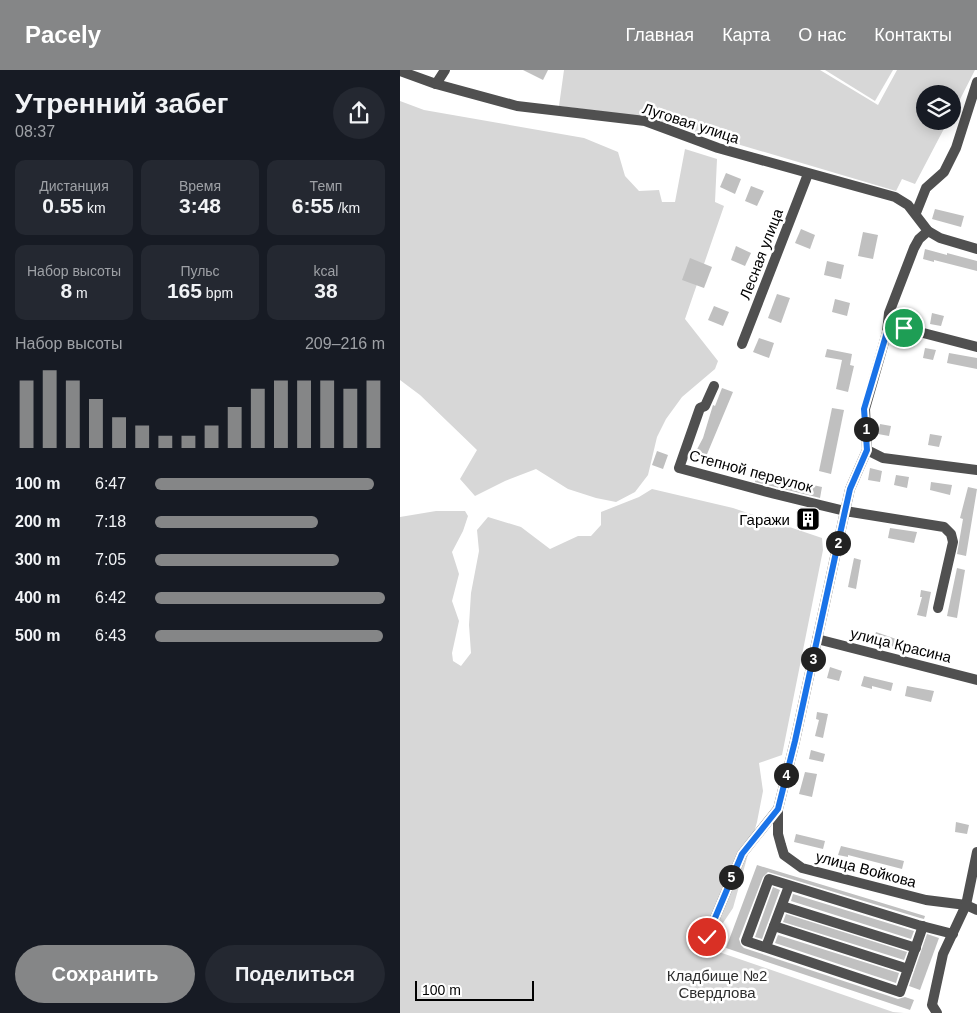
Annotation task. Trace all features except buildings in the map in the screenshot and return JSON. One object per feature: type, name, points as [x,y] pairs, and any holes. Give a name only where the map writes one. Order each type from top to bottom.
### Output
[{"type":"street","points":[[436,84],[445,70]]},
{"type":"street","name":"Луговая улица","points":[[400,71],[436,84],[517,106],[645,121],[718,148],[895,197],[908,204],[928,232]]},
{"type":"street","points":[[916,213],[926,188],[944,172],[956,148],[977,82]]},
{"type":"street","name":"Лесная улица","points":[[742,344],[808,174]]},
{"type":"street","points":[[707,937],[742,854],[778,809],[850,489],[867,450],[864,409],[887,332],[889,313],[914,248],[919,239],[928,232],[940,238],[977,249]]},
{"type":"street","points":[[887,332],[904,328],[977,347]]},
{"type":"street","name":"Степной переулок","points":[[714,386],[705,406],[700,408],[679,468],[845,511],[944,526],[951,534],[953,542],[938,608]]},
{"type":"street","points":[[867,450],[883,458],[977,470]]},
{"type":"street","name":"улица Красина","points":[[817,639],[977,680]]},
{"type":"street","name":"улица Войкова","points":[[778,809],[778,834],[784,855],[802,868],[926,900],[966,904],[977,910]]},
{"type":"street","points":[[936,1013],[932,1005],[943,954],[966,904],[977,852]]},
{"type":"street","points":[[923,926],[900,992],[746,941],[769,879],[953,934]]},
{"type":"street","points":[[766,947],[790,886]]},
{"type":"street","points":[[782,906],[916,948]]},
{"type":"street","points":[[774,926],[908,968]]},
{"type":"green space","points":[[564,70],[820,70],[878,105],[897,70],[975,70],[961,97],[961,85],[916,85],[916,130],[943,130],[915,184],[902,179],[896,191],[646,117],[559,106]]},
{"type":"green space","points":[[825,70],[893,70],[875,101]]},
{"type":"green space","points":[[400,101],[424,110],[584,138],[618,152],[625,176],[639,191],[659,190],[662,202],[675,202],[685,149],[717,159],[715,202],[724,206],[685,319],[718,361],[715,369],[682,397],[666,419],[657,437],[648,475],[635,492],[616,502],[596,498],[568,489],[536,469],[505,481],[475,496],[460,479],[477,450],[420,395],[400,380]]},
{"type":"green space","name":"Кладбище №2 Свердлова","points":[[652,489],[733,508],[822,538],[823,550],[782,755],[759,763],[763,791],[757,822],[733,908],[713,938],[716,951],[893,1012],[904,1013],[400,1013],[400,517],[436,511],[465,511],[468,516],[463,531],[452,552],[459,574],[452,601],[459,621],[452,653],[453,661],[461,666],[471,653],[469,625],[471,593],[479,551],[477,530],[488,517],[521,527],[550,549],[578,536],[591,536],[601,525],[601,512],[639,497]]},
{"type":"place","name":"Гаражи","points":[[808,519]]},
{"type":"route","points":[[707,937],[742,854],[778,809],[795,741],[850,489],[867,450],[864,409],[887,332],[904,328]]}]
